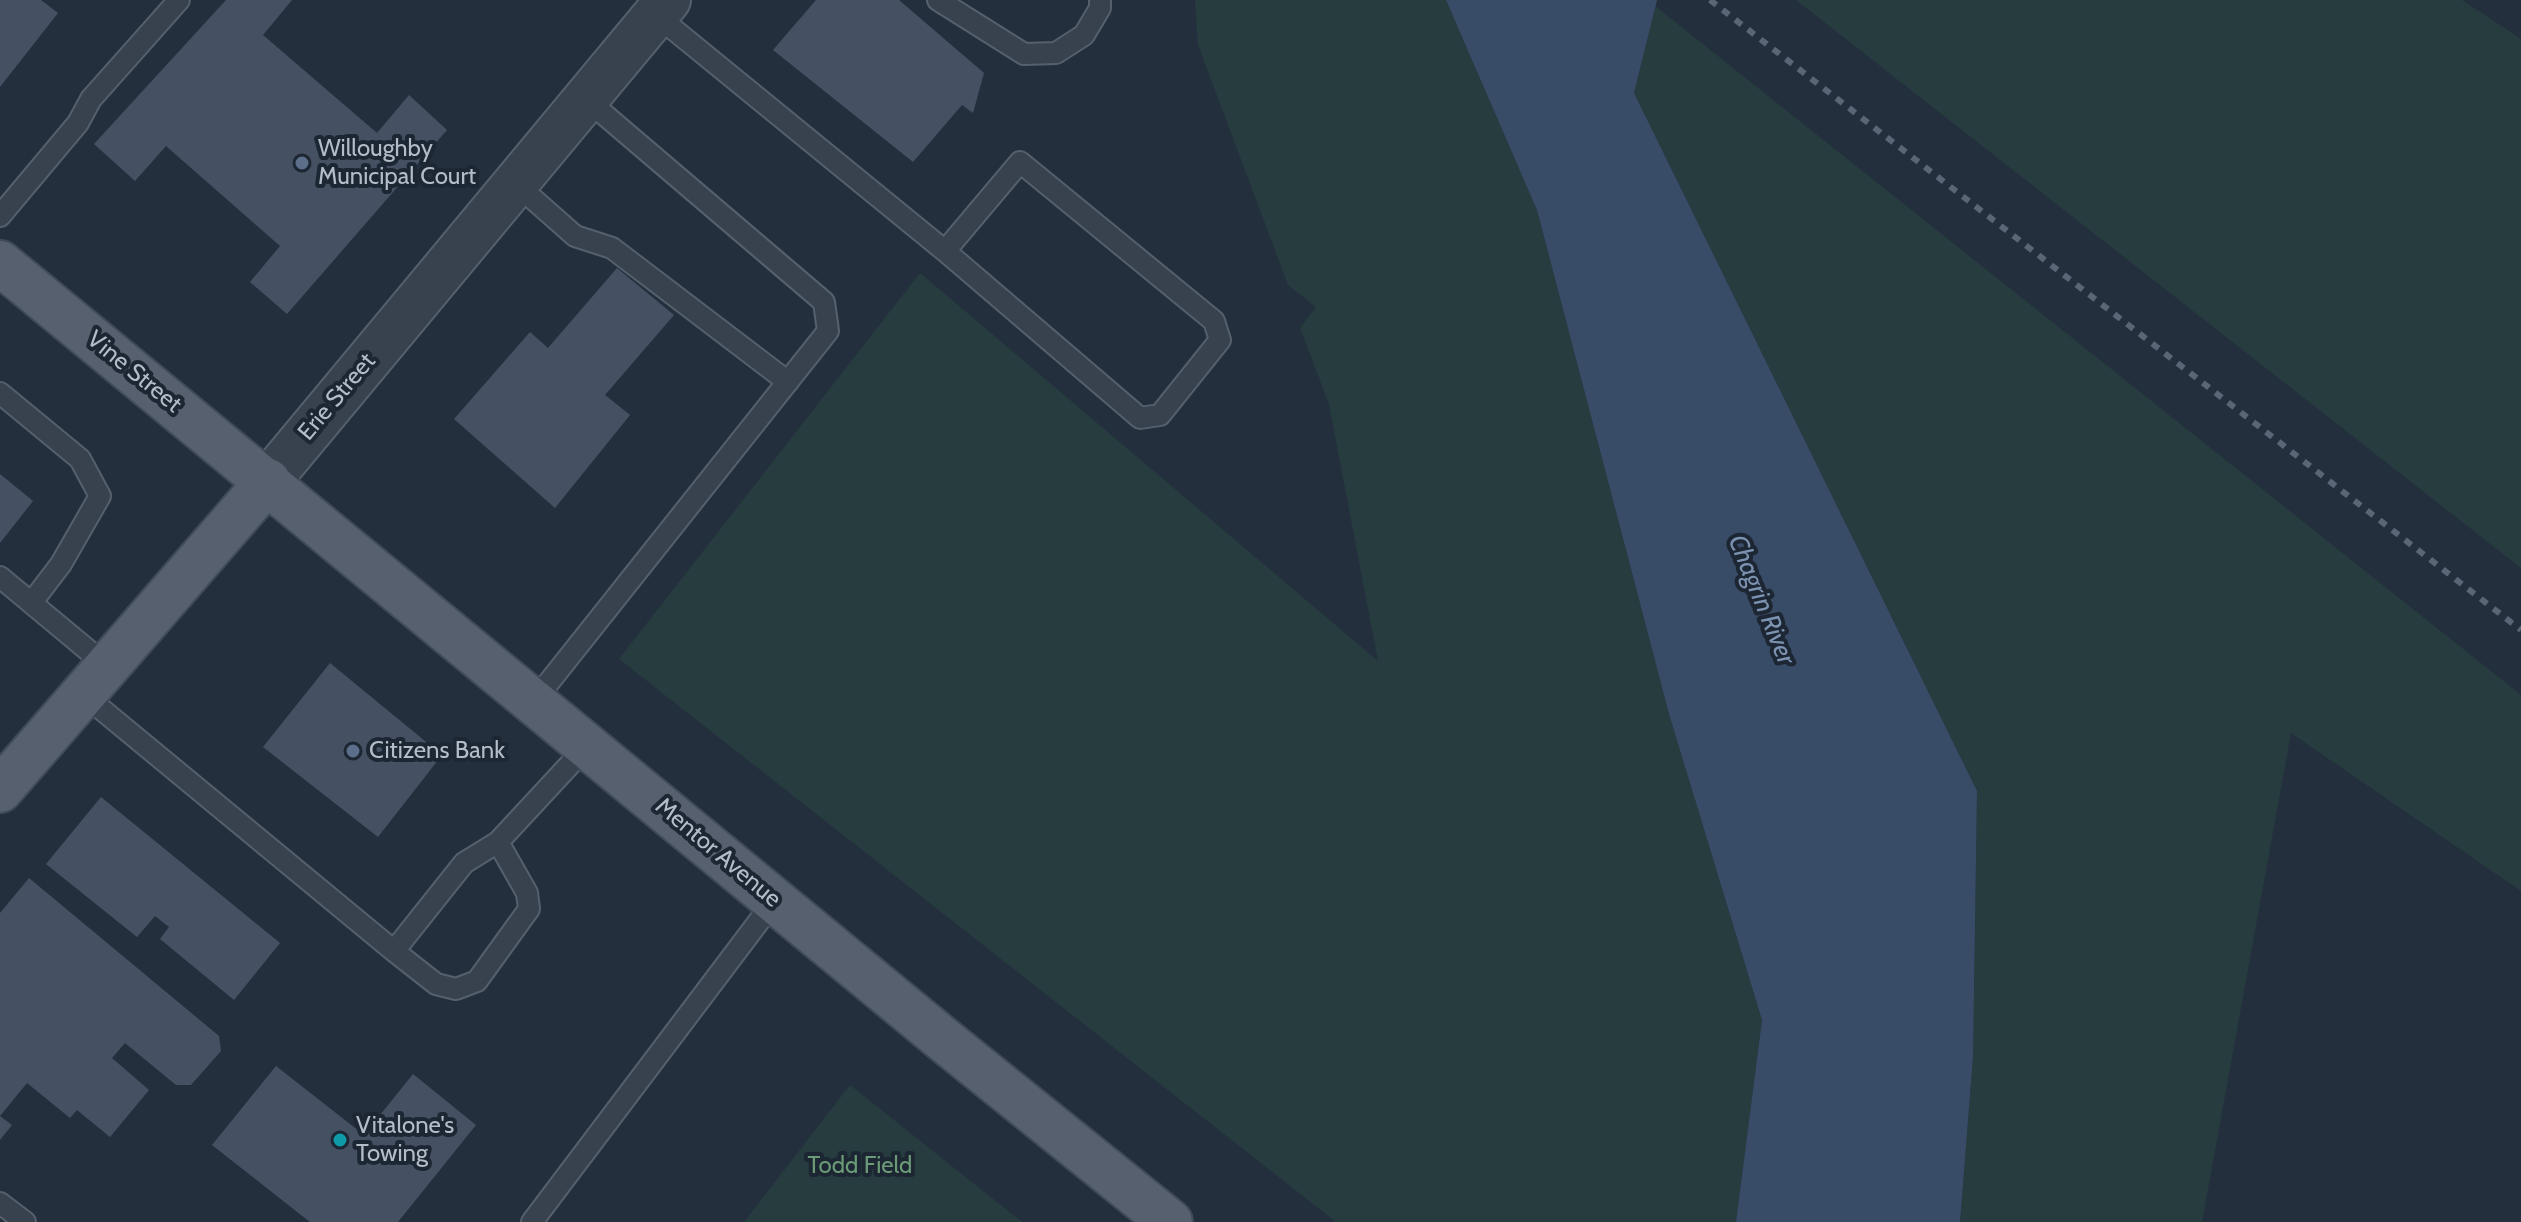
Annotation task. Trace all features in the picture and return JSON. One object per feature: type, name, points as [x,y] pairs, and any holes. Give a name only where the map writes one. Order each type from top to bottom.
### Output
[{"type":"main road","name":"Vine Street","points":[[0,263],[268,481]]},
{"type":"main road","name":"Erie Street","points":[[0,790],[268,481]]},
{"type":"main road","name":"Mentor Avenue","points":[[268,481],[1170,1222]]},
{"type":"street","name":"Erie Street","points":[[268,481],[662,7]]},
{"type":"lane","points":[[0,216],[78,123],[91,99],[179,0]]},
{"type":"lane","points":[[938,0],[1024,54],[1056,53],[1084,35],[1100,8],[1100,0]]},
{"type":"lane","points":[[662,7],[945,251],[1140,418],[1160,415],[1220,340],[1214,321],[1020,162],[945,251]]},
{"type":"lane","points":[[534,701],[828,331],[824,302],[586,99]]},
{"type":"lane","points":[[515,183],[575,236],[612,248],[788,382]]},
{"type":"lane","points":[[0,393],[80,459],[100,496],[61,564],[32,602]]},
{"type":"lane","points":[[0,577],[32,602],[95,680],[394,951],[436,984],[456,989],[477,981],[529,909],[527,893],[498,842]]},
{"type":"lane","points":[[394,951],[464,863],[498,842],[588,745]]},
{"type":"lane","points":[[532,1222],[775,900]]},
{"type":"lane","points":[[2,1204],[25,1222]]},
{"type":"green space","points":[[1195,0],[1446,0],[1537,210],[1669,714],[1762,1020],[1736,1222],[1336,1222],[619,659],[920,273],[1378,661],[1329,404],[1300,328],[1316,307],[1288,285],[1198,45]]},
{"type":"green space","points":[[1796,0],[2462,0],[2521,39],[2521,568]]},
{"type":"green space","points":[[1655,6],[2521,695],[2521,891],[2291,733],[2202,1222],[1960,1222],[1973,1057],[1977,791],[1634,93]]},
{"type":"green space","name":"Todd Field","points":[[850,1085],[1022,1222],[744,1222]]},
{"type":"water","name":"Chagrin River","points":[[1446,0],[1657,0],[1634,93],[1977,791],[1973,1057],[1960,1222],[1736,1222],[1762,1020],[1669,714],[1537,210]]},
{"type":"building","points":[[0,0],[41,0],[58,13],[0,87]]},
{"type":"building","name":"Willoughby Municipal Court","points":[[226,0],[292,0],[263,35],[377,133],[409,95],[447,130],[287,314],[250,282],[280,246],[166,146],[135,181],[94,144]]},
{"type":"building","points":[[816,0],[899,0],[984,73],[973,113],[962,105],[913,162],[773,50]]},
{"type":"building","points":[[617,268],[674,315],[605,395],[630,415],[555,508],[454,419],[530,332],[548,348]]},
{"type":"building","points":[[0,474],[33,501],[0,543]]},
{"type":"building","name":"Citizens Bank","points":[[330,663],[442,755],[378,837],[263,747]]},
{"type":"building","points":[[101,797],[280,943],[234,1000],[160,939],[169,927],[155,916],[137,937],[46,864]]},
{"type":"building","points":[[29,878],[219,1036],[221,1051],[191,1085],[176,1085],[125,1043],[112,1058],[149,1090],[110,1137],[77,1110],[70,1118],[27,1083],[0,1116],[0,913]]},
{"type":"building","name":"Vitalone's Towing","points":[[276,1066],[364,1135],[413,1074],[476,1125],[398,1222],[310,1222],[212,1145]]},
{"type":"building","points":[[0,1116],[12,1125],[0,1140]]},
{"type":"railway","points":[[1710,0],[2521,630]]},
{"type":"place","name":"Willoughby Municipal Court","points":[[302,163]]},
{"type":"place","name":"Citizens Bank","points":[[353,751]]},
{"type":"place","name":"Vitalone's Towing","points":[[340,1140]]}]
